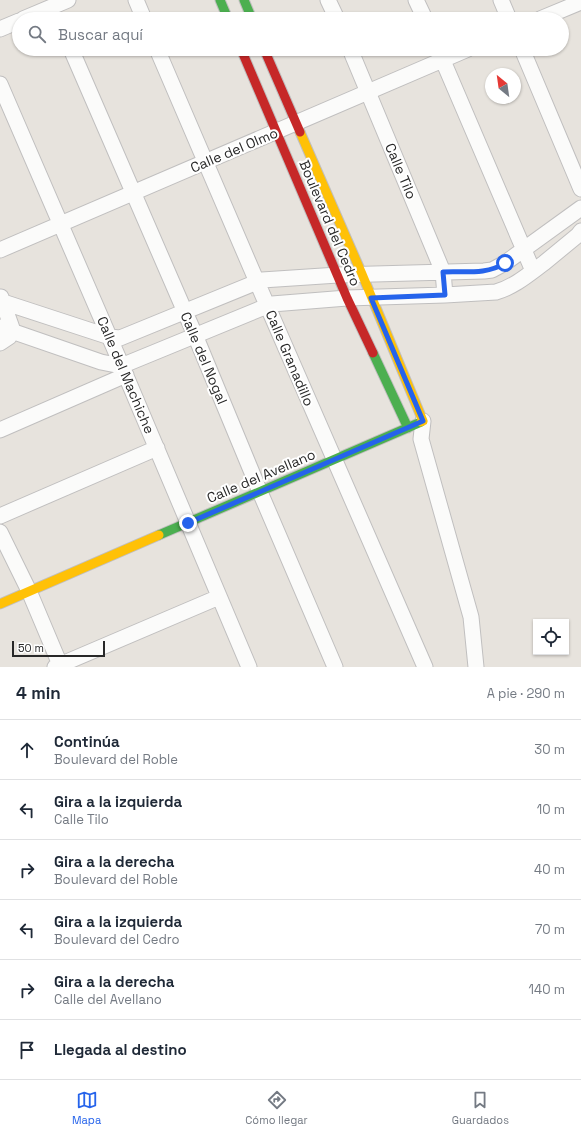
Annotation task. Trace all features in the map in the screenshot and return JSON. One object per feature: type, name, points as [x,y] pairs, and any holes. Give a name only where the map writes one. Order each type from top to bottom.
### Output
[{"type":"street","points":[[43,12],[54,8],[68,0]]},
{"type":"street","points":[[136,0],[141,12]]},
{"type":"street","points":[[220,0],[225,12]]},
{"type":"street","points":[[244,0],[249,12]]},
{"type":"street","points":[[328,0],[334,12]]},
{"type":"street","points":[[416,0],[422,12]]},
{"type":"street","points":[[501,0],[506,12]]},
{"type":"street","points":[[557,12],[581,2]]},
{"type":"street","points":[[0,29],[12,24]]},
{"type":"street","name":"Calle del Nogal","points":[[74,56],[195,335],[335,667]]},
{"type":"street","name":"Calle Granadillo","points":[[160,56],[425,667]]},
{"type":"street","name":"Boulevard del Cedro","points":[[244,56],[347,298],[408,428]]},
{"type":"street","name":"Boulevard del Cedro","points":[[267,56],[362,274],[423,421]]},
{"type":"street","name":"Calle Tilo","points":[[353,56],[443,272],[445,295]]},
{"type":"street","name":"Calle del Olmo","points":[[0,250],[368,92],[438,56]]},
{"type":"street","points":[[440,56],[533,271]]},
{"type":"street","points":[[525,56],[581,188]]},
{"type":"street","name":"Calle del Machiche","points":[[0,84],[110,337],[249,667]]},
{"type":"street","points":[[1,299],[110,337],[120,338],[257,282],[266,280],[338,275],[492,270],[505,263],[581,208]]},
{"type":"street","points":[[0,430],[124,370],[132,362],[267,305],[274,303],[347,298],[496,292],[504,290],[533,271],[581,231]]},
{"type":"street","points":[[0,343],[9,337],[1,299]]},
{"type":"street","points":[[7,329],[101,362],[111,364],[124,370]]},
{"type":"street","points":[[423,421],[421,439],[471,617],[476,667]]},
{"type":"street","name":"Calle del Avellano","points":[[0,604],[423,421]]},
{"type":"street","points":[[408,428],[421,439]]},
{"type":"street","points":[[0,516],[157,448]]},
{"type":"street","points":[[0,532],[29,591],[58,666],[219,597]]},
{"type":"traffic: fast","points":[[220,0],[225,12]]},
{"type":"traffic: fast","points":[[244,0],[249,12]]},
{"type":"traffic: fast","points":[[373,353],[408,428]]},
{"type":"traffic: fast","points":[[159,535],[421,422]]},
{"type":"traffic: slow","points":[[300,132],[362,274],[423,421],[421,422]]},
{"type":"traffic: slow","points":[[0,604],[159,535]]},
{"type":"traffic: jam","points":[[244,56],[347,298],[373,353]]},
{"type":"traffic: jam","points":[[267,56],[300,132]]},
{"type":"route","points":[[188,523],[423,421],[371,298],[445,295],[443,272],[492,270],[505,263]]}]
